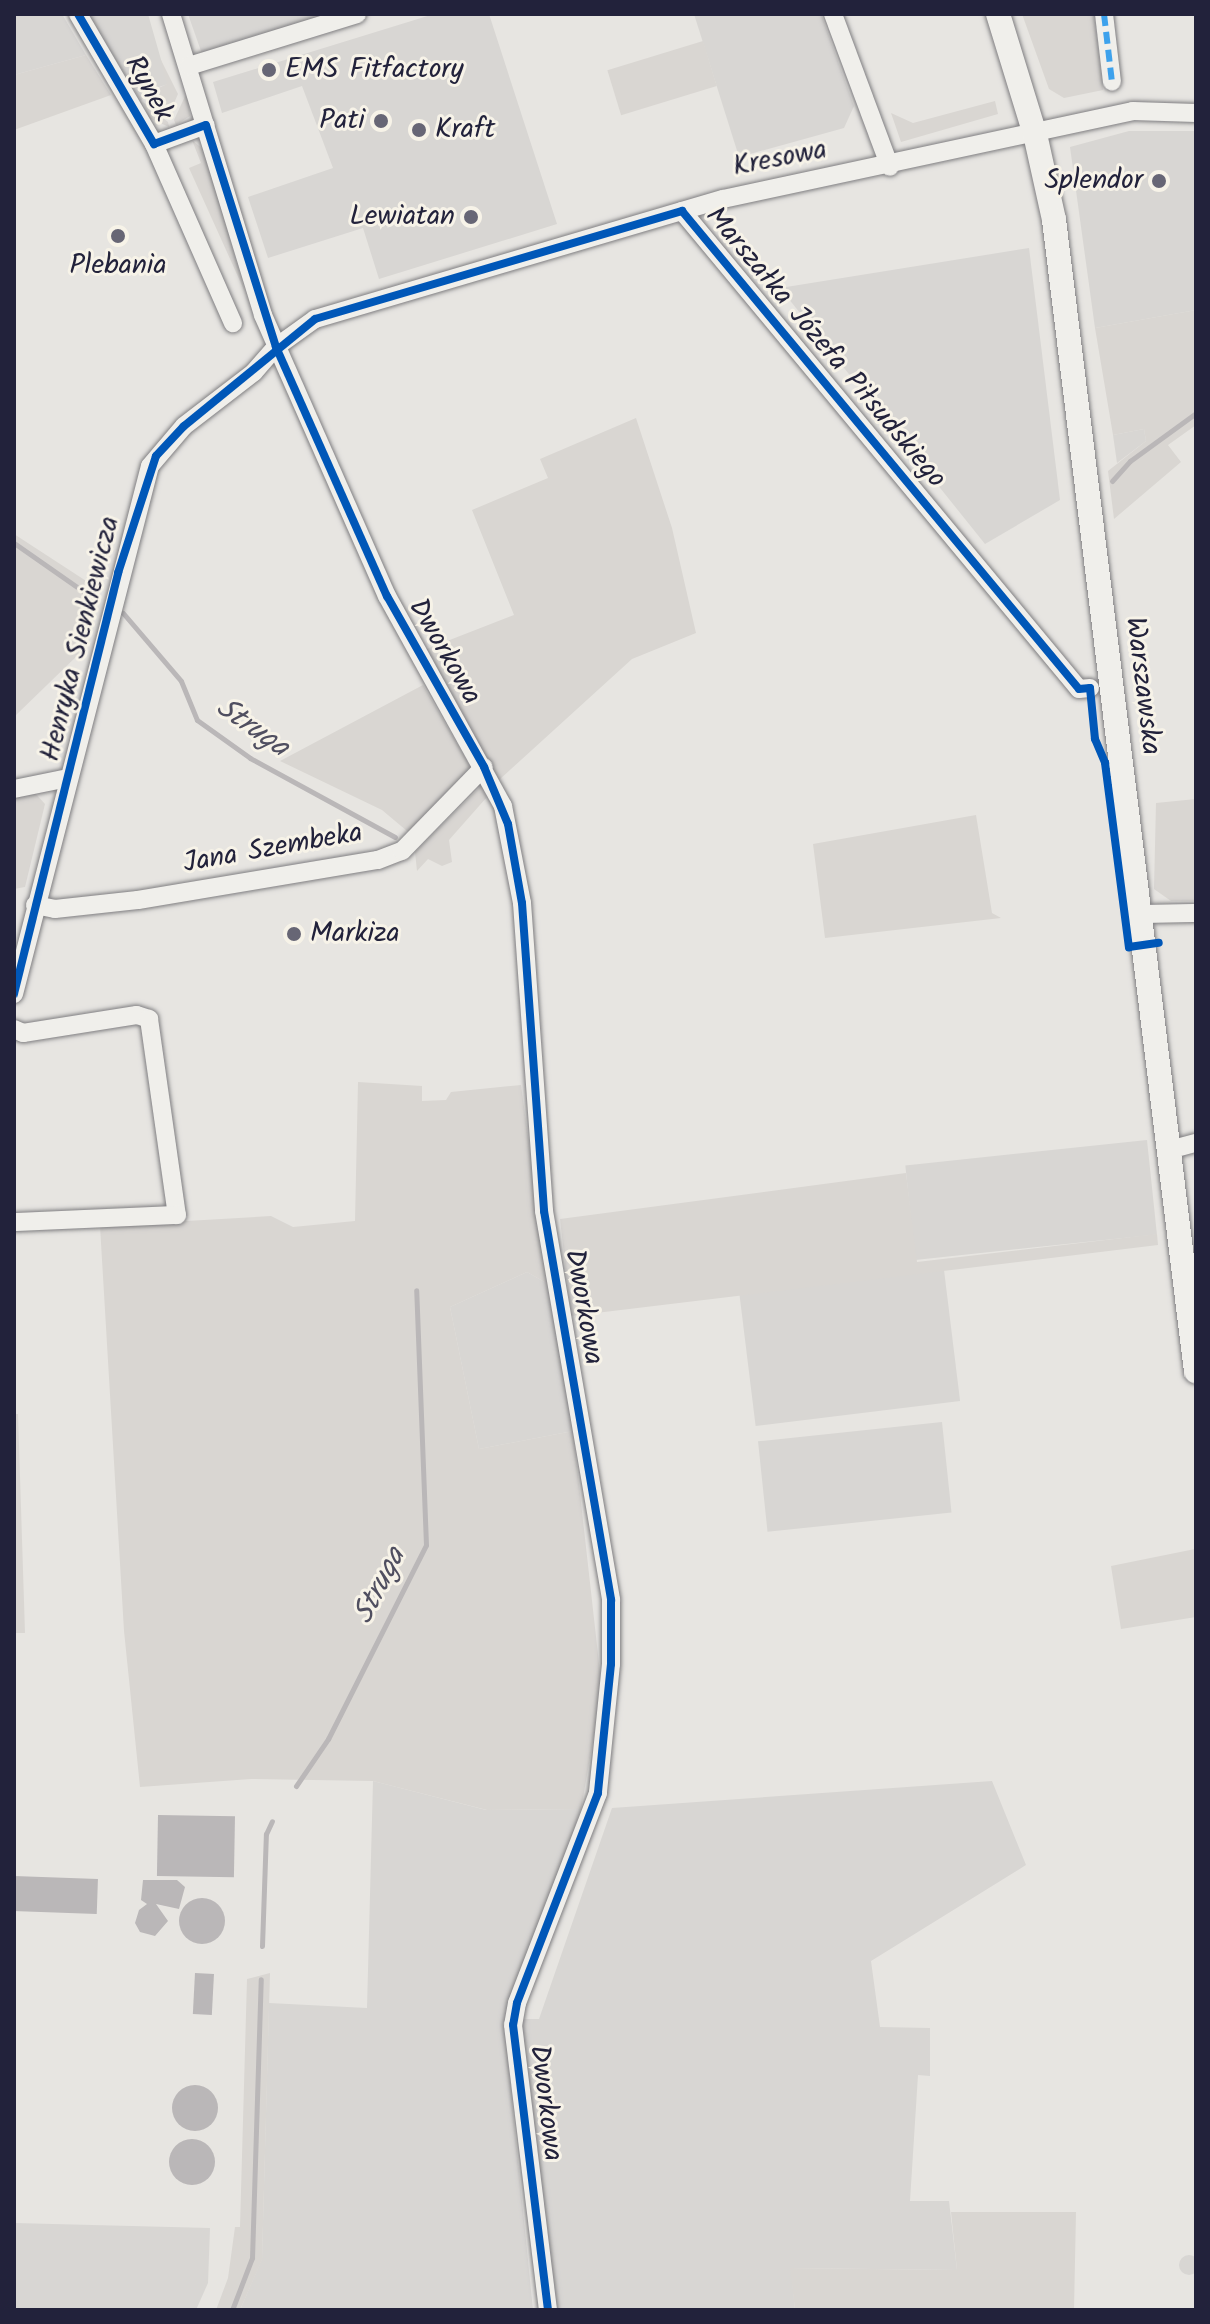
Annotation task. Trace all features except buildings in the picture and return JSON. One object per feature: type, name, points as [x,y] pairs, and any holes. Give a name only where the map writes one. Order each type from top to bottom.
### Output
[{"type":"main road","name":"Warszawska","points":[[998,14],[1035,134],[1054,220],[1196,1371]]},
{"type":"street","name":"Rynek","points":[[78,14],[154,144],[233,323]]},
{"type":"street","name":"Rynek","points":[[171,14],[276,347]]},
{"type":"street","points":[[189,66],[357,14]]},
{"type":"street","points":[[833,14],[890,167]]},
{"type":"street","points":[[1104,14],[1112,82]]},
{"type":"street","name":"Kresowa","points":[[682,211],[779,186],[890,167],[1133,111],[1196,113]]},
{"type":"street","name":"Rynek","points":[[154,144],[206,125]]},
{"type":"street","name":"Marszałka Józefa Piłsudskiego","points":[[276,347],[315,319],[682,211],[1079,689],[1090,688]]},
{"type":"street","name":"Dworkowa","points":[[276,347],[387,596],[484,767],[508,824],[522,903],[544,1211],[611,1600],[611,1664],[598,1793],[517,2003],[513,2025],[548,2310]]},
{"type":"street","name":"Henryka Sienkiewicza","points":[[14,994],[150,466],[184,426],[254,372],[276,347]]},
{"type":"street","name":"Jana Szembeka","points":[[35,905],[55,909],[138,900],[378,860],[402,851],[484,767]]},
{"type":"street","points":[[14,789],[68,778]]},
{"type":"street","points":[[1140,914],[1196,913]]},
{"type":"street","points":[[14,1029],[23,1033],[137,1015],[149,1019],[177,1215],[14,1222]]},
{"type":"street","points":[[1169,1150],[1196,1143]]},
{"type":"shaded area","points":[[14,14],[62,14],[86,55],[14,75]]},
{"type":"shaded area","points":[[88,14],[148,14],[168,84],[147,91],[141,101]]},
{"type":"shaded area","points":[[188,14],[331,14],[202,54]]},
{"type":"shaded area","points":[[434,14],[489,14],[557,224],[379,279],[363,228],[268,258],[248,197],[333,168],[302,86],[222,113],[213,82]]},
{"type":"shaded area","points":[[694,14],[821,14],[854,106],[844,128],[739,157]]},
{"type":"shaded area","points":[[1022,14],[1094,14],[1103,90],[1064,98],[1049,89]]},
{"type":"shaded area","points":[[703,41],[717,86],[621,115],[607,70]]},
{"type":"shaded area","points":[[86,55],[111,95],[14,130],[14,75]]},
{"type":"shaded area","points":[[160,58],[178,94],[171,110],[146,94],[167,84]]},
{"type":"shaded area","points":[[187,92],[190,116],[176,125],[174,120]]},
{"type":"shaded area","points":[[995,101],[998,114],[901,142],[891,113],[913,123]]},
{"type":"shaded area","points":[[143,102],[168,122],[169,127],[149,118]]},
{"type":"shaded area","points":[[1129,131],[1196,131],[1196,310],[1095,328],[1070,147]]},
{"type":"shaded area","points":[[192,140],[205,151],[245,292],[189,168],[201,163]]},
{"type":"shaded area","points":[[1029,248],[1060,500],[985,544],[780,288]]},
{"type":"shaded area","points":[[1196,310],[1196,425],[1168,445],[1181,462],[1114,519],[1108,471],[1146,441],[1144,429],[1113,435],[1095,328]]},
{"type":"shaded area","points":[[636,418],[672,528],[696,633],[632,659],[499,780],[424,650],[514,615],[472,510],[548,478],[540,459]]},
{"type":"shaded area","points":[[1144,429],[1146,441],[1117,463],[1113,435]]},
{"type":"shaded area","points":[[14,534],[100,590],[81,652],[14,717]]},
{"type":"shaded area","points":[[423,685],[474,773],[413,836],[382,810],[280,761]]},
{"type":"shaded area","points":[[481,786],[487,797],[449,840],[452,862],[442,866],[428,859],[417,871],[415,852]]},
{"type":"shaded area","points":[[35,793],[45,804],[25,887],[14,889],[14,797]]},
{"type":"shaded area","points":[[1196,799],[1196,901],[1171,901],[1154,889],[1156,803]]},
{"type":"shaded area","points":[[976,815],[992,913],[1001,918],[825,938],[813,844]]},
{"type":"shaded area","points":[[358,1082],[422,1086],[422,1101],[446,1100],[451,1092],[521,1085],[548,1284],[527,1272],[450,1307],[479,1449],[573,1431],[602,1690],[581,1809],[487,1810],[373,1781],[251,1779],[140,1787],[124,1631],[100,1226],[271,1216],[293,1227],[355,1221]]},
{"type":"shaded area","points":[[1147,1140],[1157,1234],[915,1260],[905,1165]]},
{"type":"shaded area","points":[[906,1173],[917,1262],[1157,1234],[1158,1245],[571,1316],[560,1219]]},
{"type":"shaded area","points":[[944,1270],[960,1401],[756,1426],[740,1295]]},
{"type":"shaded area","points":[[527,1272],[548,1284],[573,1431],[479,1449],[450,1307]]},
{"type":"shaded area","points":[[14,1414],[18,1414],[25,1633],[14,1633]]},
{"type":"shaded area","points":[[942,1422],[952,1513],[768,1532],[758,1441]]},
{"type":"shaded area","points":[[1195,1549],[1196,1617],[1121,1629],[1111,1566]]},
{"type":"shaded area","points":[[373,1781],[486,1810],[581,1809],[510,2016],[507,2052],[533,2310],[240,2310],[262,2259],[269,2003],[367,2008]]},
{"type":"shaded area","points":[[992,1781],[1026,1865],[871,1961],[880,2027],[930,2028],[930,2076],[918,2075],[910,2201],[949,2201],[957,2270],[791,2268],[795,2310],[554,2310],[521,2019],[539,2019],[612,1808]]},
{"type":"shaded area","points":[[158,1815],[235,1816],[234,1877],[157,1876]]},
{"type":"shaded area","points":[[14,1876],[98,1879],[97,1914],[14,1911]]},
{"type":"shaded area","points":[[143,1880],[177,1880],[185,1887],[179,1909],[156,1904],[168,1921],[155,1936],[140,1932],[135,1923],[139,1910],[147,1904],[141,1900]]},
{"type":"shaded area","points":[[202,1898],[218,1905],[225,1921],[218,1937],[202,1944],[186,1937],[179,1921],[186,1905]]},
{"type":"shaded area","points":[[195,1973],[214,1974],[212,2015],[193,2014]]},
{"type":"shaded area","points":[[270,1973],[262,2260],[240,2310],[216,2310],[228,2278],[235,2227],[240,2227],[247,1979]]},
{"type":"shaded area","points":[[195,2085],[211,2092],[218,2108],[211,2124],[195,2131],[179,2124],[172,2108],[179,2092]]},
{"type":"shaded area","points":[[192,2139],[208,2146],[215,2162],[208,2178],[192,2185],[176,2178],[169,2162],[176,2146]]},
{"type":"shaded area","points":[[951,2212],[1076,2212],[1074,2310],[795,2310],[790,2268],[957,2270]]},
{"type":"shaded area","points":[[14,2223],[210,2228],[208,2283],[196,2310],[14,2310]]},
{"type":"shaded area","points":[[1189,2255],[1196,2258],[1199,2265],[1196,2272],[1189,2275],[1182,2272],[1179,2265],[1182,2258]]},
{"type":"waterway","points":[[1112,481],[1130,461],[1196,413]]},
{"type":"waterway","name":"Struga","points":[[14,543],[90,596]]},
{"type":"waterway","name":"Struga","points":[[123,613],[181,681],[197,720],[250,758],[395,837]]},
{"type":"waterway","name":"Struga","points":[[296,1786],[328,1739],[426,1545],[416,1290]]},
{"type":"waterway","name":"Struga","points":[[262,1946],[266,1834],[272,1821]]},
{"type":"waterway","name":"Struga","points":[[232,2310],[252,2258],[261,1979]]},
{"type":"marked path","points":[[1104,14],[1112,82]]},
{"type":"cycle path","points":[[78,14],[154,144],[206,125],[276,347],[387,596],[484,767],[508,824],[522,903],[544,1211],[611,1600],[611,1664],[598,1793],[517,2003],[513,2025],[548,2310]]},
{"type":"cycle path","points":[[14,994],[118,573],[156,456],[184,426],[315,319],[682,211],[1079,689],[1090,688],[1095,739],[1105,763],[1129,947],[1159,943]]},
{"type":"place","name":"EMS Fitfactory","points":[[269,70]]},
{"type":"place","name":"Pati","points":[[381,121]]},
{"type":"place","name":"Kraft","points":[[419,130]]},
{"type":"place","name":"Splendor","points":[[1159,181]]},
{"type":"place","name":"Lewiatan","points":[[471,217]]},
{"type":"place","name":"Plebania","points":[[118,236]]},
{"type":"place","name":"Markiza","points":[[294,934]]}]
